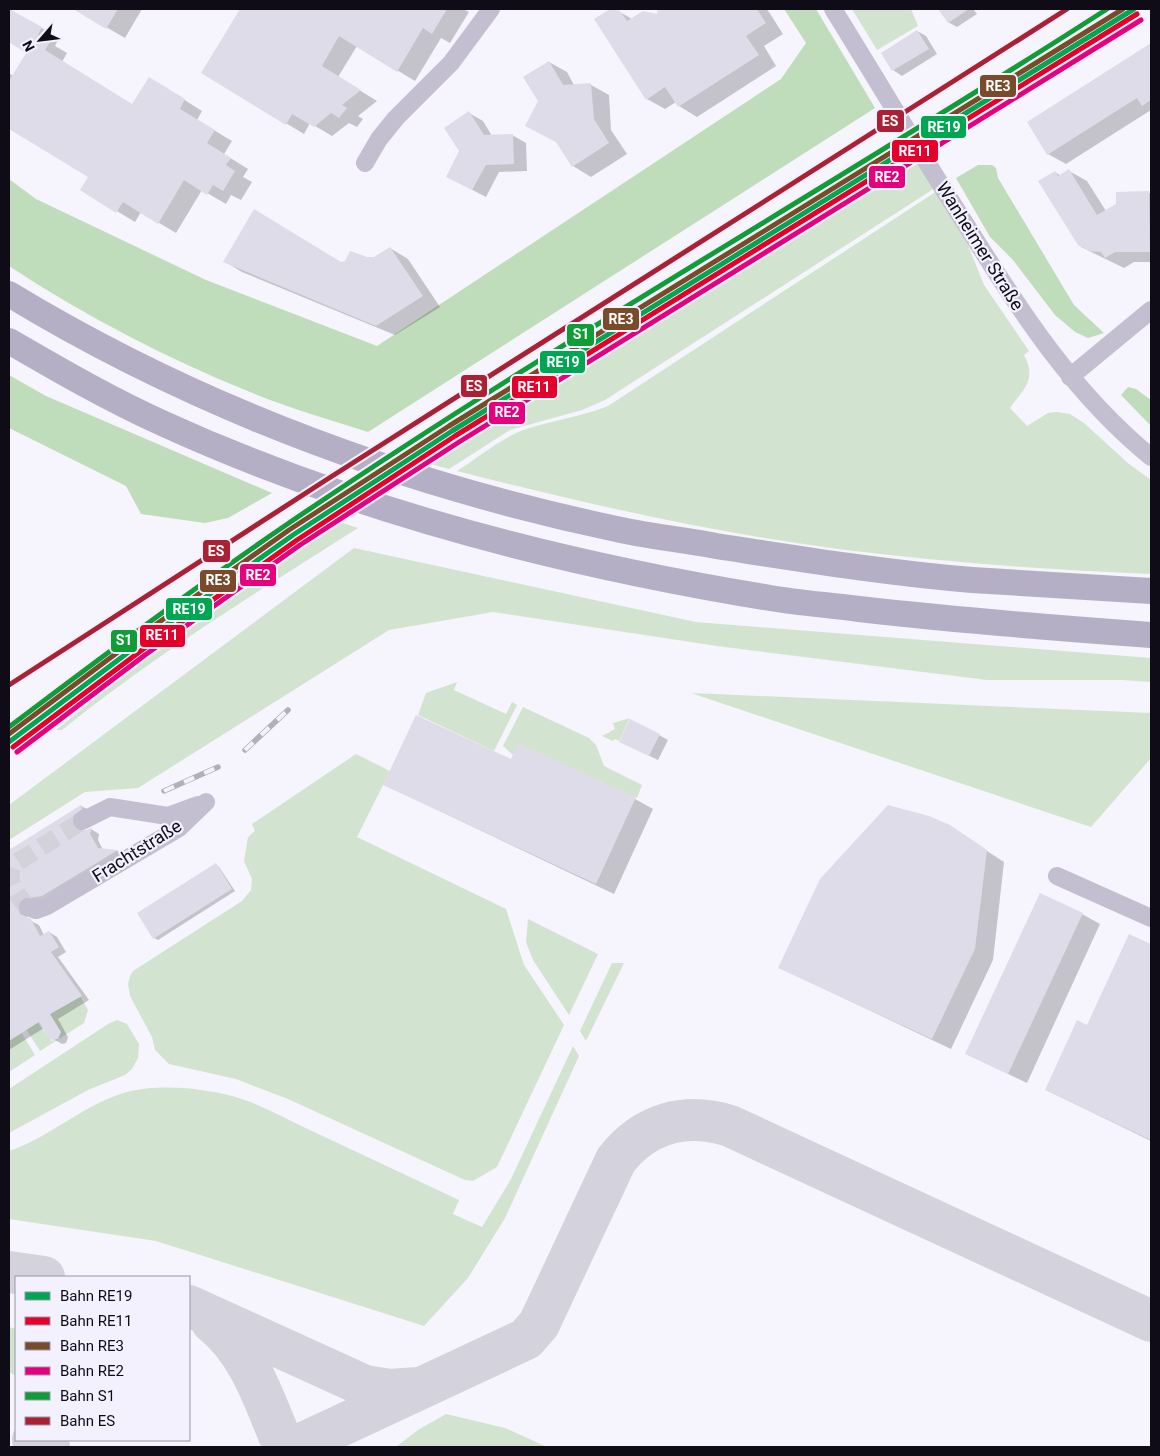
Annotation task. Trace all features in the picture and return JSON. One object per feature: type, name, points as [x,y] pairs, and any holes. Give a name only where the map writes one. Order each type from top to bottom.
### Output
[{"type":"highway","points":[[9,294],[82,337],[192,392],[297,435],[399,471],[479,494],[622,530],[787,557],[969,579],[1151,591]]},
{"type":"highway","points":[[9,341],[70,376],[161,422],[266,467],[434,523],[616,569],[772,598],[964,621],[1151,635]]},
{"type":"street","points":[[365,163],[379,139],[396,118],[451,63],[491,9]]},
{"type":"street","name":"Wanheimer Straße","points":[[833,9],[1016,305],[1070,377],[1101,412],[1151,457]]},
{"type":"street","points":[[1070,377],[1151,310]]},
{"type":"street","name":"Frachtstraße","points":[[28,907],[36,910],[48,906],[179,828],[206,802],[168,816],[110,807],[82,821]]},
{"type":"street","points":[[1057,876],[1151,918]]},
{"type":"green space","points":[[784,9],[816,9],[875,108],[368,432],[264,398],[188,365],[97,319],[9,266],[9,179],[36,199],[206,280],[377,346],[781,79],[806,43]]},
{"type":"green space","points":[[852,9],[911,9],[918,26],[877,50]]},
{"type":"green space","points":[[918,161],[935,188],[605,400],[582,410],[510,430],[449,469],[419,461],[800,226]]},
{"type":"green space","points":[[978,165],[992,165],[996,168],[998,178],[1074,305],[1104,333],[1088,338],[1075,332],[1055,315],[1013,260],[990,237],[956,178]]},
{"type":"green space","points":[[937,191],[964,235],[984,285],[1029,351],[1024,355],[1029,371],[1027,383],[1010,408],[1027,426],[1048,413],[1070,414],[1084,423],[1129,464],[1151,480],[1151,574],[955,562],[790,542],[646,516],[457,471],[499,443],[526,429],[608,406]]},
{"type":"green space","points":[[9,375],[46,396],[272,493],[228,518],[205,523],[141,514],[126,486],[9,428]]},
{"type":"green space","points":[[1128,387],[1136,389],[1151,400],[1151,426],[1121,395]]},
{"type":"green space","points":[[330,519],[358,528],[170,650],[97,702],[62,730],[56,730],[105,690],[101,685],[167,636],[322,535]]},
{"type":"green space","points":[[354,548],[696,622],[1151,658],[1151,682],[1123,680],[987,680],[717,646],[493,612],[389,630],[138,788],[85,792],[9,840],[9,805]]},
{"type":"green space","points":[[457,682],[454,690],[506,714],[512,702],[517,705],[494,751],[418,715],[426,693]]},
{"type":"green space","points":[[691,693],[1151,713],[1151,758],[1091,827]]},
{"type":"green space","points":[[523,707],[589,738],[596,745],[604,766],[642,785],[637,798],[519,744],[513,755],[503,746]]},
{"type":"green space","points":[[630,718],[619,741],[615,739],[613,741],[602,736],[615,729],[613,723]]},
{"type":"green space","points":[[356,754],[390,771],[357,837],[506,909],[524,965],[564,1025],[497,1167],[473,1181],[465,1180],[288,1099],[236,1079],[169,1064],[155,1050],[152,1037],[130,996],[128,984],[133,971],[242,901],[251,890],[252,879],[244,861],[248,837],[255,831],[252,824]]},
{"type":"green space","points":[[528,919],[598,954],[569,1015],[533,960],[526,942]]},
{"type":"green space","points":[[612,963],[624,963],[586,1041],[580,1031]]},
{"type":"green space","points":[[80,996],[88,1010],[84,1023],[40,1051],[26,1029],[37,1022],[52,1041],[56,1039],[49,1015]]},
{"type":"green space","points":[[117,1020],[127,1024],[139,1044],[138,1058],[132,1069],[125,1075],[88,1090],[9,1133],[9,1089]]},
{"type":"green space","points":[[21,1032],[35,1055],[9,1072],[9,1040]]},
{"type":"green space","points":[[573,1046],[579,1056],[505,1218],[468,1278],[424,1326],[156,1241],[9,1219],[9,1151],[25,1145],[114,1096],[142,1089],[168,1087],[221,1093],[262,1107],[459,1200],[453,1214],[482,1227],[511,1179]]},
{"type":"green space","points":[[9,1327],[15,1329],[15,1375],[9,1372]]},
{"type":"green space","points":[[446,1414],[505,1428],[547,1447],[396,1447],[418,1430]]},
{"type":"building","points":[[9,9],[42,27],[38,35],[50,42],[45,50],[132,104],[149,77],[185,99],[180,109],[215,130],[207,143],[231,158],[226,165],[235,171],[223,191],[213,185],[207,195],[184,180],[158,224],[123,202],[116,213],[80,190],[88,177],[9,129],[9,81],[26,53],[9,42]]},
{"type":"building","points":[[73,9],[118,9],[106,29]]},
{"type":"building","points":[[240,9],[447,9],[432,34],[423,28],[397,72],[339,36],[322,66],[361,90],[342,105],[347,108],[339,118],[331,113],[314,127],[292,114],[286,125],[201,73]]},
{"type":"building","points":[[610,9],[620,11],[627,21],[643,11],[657,14],[658,9],[757,9],[766,23],[746,36],[759,55],[678,107],[665,87],[646,100],[594,19]]},
{"type":"building","points":[[938,9],[969,9],[948,23]]},
{"type":"building","points":[[917,30],[929,49],[892,71],[881,53]]},
{"type":"building","points":[[1151,43],[1151,100],[1142,106],[1137,98],[1047,155],[1027,122]]},
{"type":"building","points":[[549,61],[563,85],[591,83],[594,119],[609,143],[572,167],[556,142],[525,126],[538,101],[523,77]]},
{"type":"building","points":[[469,111],[484,135],[513,134],[514,164],[486,165],[472,190],[446,177],[459,151],[444,128]]},
{"type":"building","points":[[1069,169],[1097,215],[1116,204],[1116,192],[1149,191],[1150,252],[1115,252],[1105,258],[1101,252],[1089,251],[1078,245],[1038,181],[1055,171],[1058,176]]},
{"type":"building","points":[[254,209],[341,262],[345,261],[350,251],[367,257],[374,257],[390,247],[423,296],[376,326],[223,262]]},
{"type":"building","points":[[416,715],[511,759],[518,743],[636,797],[596,884],[383,785]]},
{"type":"building","points":[[630,719],[660,734],[649,756],[619,742]]},
{"type":"building","points":[[81,805],[82,809],[73,816],[73,826],[81,832],[92,828],[90,834],[98,848],[118,850],[42,896],[22,899],[18,908],[20,914],[31,919],[40,936],[49,931],[59,947],[51,952],[82,996],[50,1014],[61,1032],[58,1039],[53,1040],[49,1038],[39,1022],[9,1041],[9,850]]},
{"type":"building","points":[[888,805],[929,816],[950,825],[987,850],[975,949],[932,1039],[778,968],[820,879]]},
{"type":"building","points":[[216,863],[232,889],[153,939],[137,913]]},
{"type":"building","points":[[1040,893],[1083,913],[1008,1074],[965,1054]]},
{"type":"building","points":[[1129,934],[1151,944],[1151,1140],[1045,1090],[1077,1020],[1087,1025]]},
{"type":"taxiway","points":[[295,1447],[526,1339],[539,1324],[616,1160],[627,1147],[653,1129],[682,1121],[697,1120],[730,1126],[1151,1321]]},
{"type":"taxiway","points":[[9,1272],[37,1276]]},
{"type":"taxiway","points":[[190,1306],[365,1386],[390,1390],[418,1388]]},
{"type":"taxiway","points":[[212,1322],[226,1334],[247,1364],[256,1380],[284,1447]]},
{"type":"taxiway","points":[[35,1441],[49,1447]]},
{"type":"tunnel","points":[[28,907],[13,888],[10,876],[13,865],[82,821]]},
{"type":"railway","points":[[245,750],[288,710]]},
{"type":"railway","points":[[164,791],[218,767]]},
{"type":"rail line","name":"ES","points":[[9,685],[326,480],[1067,9]]},
{"type":"rail line","name":"S1","points":[[9,727],[216,574],[387,458],[489,392],[902,138],[1107,9]]},
{"type":"rail line","name":"RE3","points":[[9,734],[134,640],[289,530],[449,426],[1123,9]]},
{"type":"rail line","name":"RE19","points":[[9,742],[138,645],[293,535],[452,431],[1134,9]]},
{"type":"rail line","name":"RE11","points":[[13,747],[142,650],[297,540],[455,436],[1137,14]]},
{"type":"rail line","name":"RE2","points":[[17,752],[145,655],[300,545],[459,442],[1141,20]]}]
